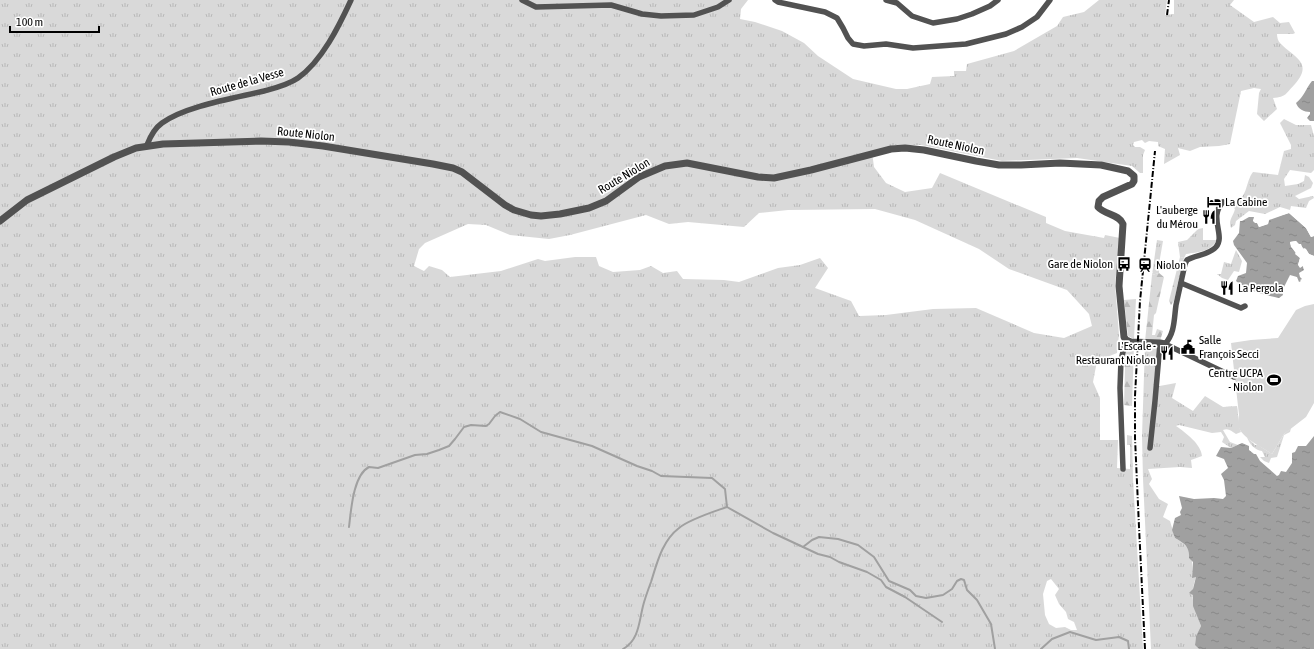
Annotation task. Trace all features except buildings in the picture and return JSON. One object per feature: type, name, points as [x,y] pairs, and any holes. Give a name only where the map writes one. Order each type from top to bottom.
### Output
[{"type":"street","name":"Route de la Vesse","points":[[147,146],[156,129],[162,123],[174,116],[212,103],[277,87],[296,79],[313,63],[324,48],[351,0]]},
{"type":"street","points":[[522,0],[536,7],[611,5],[642,14],[684,16],[694,15],[712,9],[729,0]]},
{"type":"street","points":[[775,0],[778,2],[825,12],[836,18],[853,44],[864,46],[886,44],[913,48],[966,44],[1006,34],[1022,27],[1036,17],[1050,0]]},
{"type":"street","points":[[886,0],[897,3],[912,16],[933,23],[957,19],[972,14],[990,6],[998,0]]},
{"type":"street","points":[[607,5],[616,1]]},
{"type":"street","name":"Route Niolon","points":[[0,222],[20,205],[43,192],[124,152],[147,146],[261,141],[289,142],[433,164],[453,168],[462,172],[505,205],[514,210],[541,216],[589,208],[606,201],[646,174],[665,166],[680,164],[695,164],[758,177],[774,178],[891,149],[905,148],[924,150],[999,165],[1073,163],[1101,165],[1125,169],[1134,176],[1133,182],[1106,194],[1101,198],[1098,204],[1098,207],[1102,211],[1119,218],[1123,224],[1120,286],[1124,335],[1126,340]]},
{"type":"street","points":[[1150,448],[1163,344],[1170,339],[1173,330],[1185,264],[1187,260],[1192,257],[1211,250],[1218,245],[1219,230],[1216,214],[1223,202]]},
{"type":"street","points":[[1181,283],[1240,308],[1245,306]]},
{"type":"street","points":[[1123,469],[1120,388],[1121,360],[1126,340],[1131,342],[1163,344],[1234,377]]},
{"type":"green space","points":[[0,0],[748,0],[741,9],[740,19],[755,22],[782,31],[804,43],[818,56],[853,79],[896,89],[907,89],[930,84],[932,77],[954,76],[954,71],[966,71],[967,64],[1014,51],[1057,26],[1063,17],[1084,12],[1099,0],[1167,0],[1165,15],[1174,14],[1174,0],[1234,0],[1230,5],[1254,22],[1273,17],[1280,23],[1289,22],[1295,33],[1277,34],[1277,36],[1280,43],[1300,60],[1302,70],[1300,76],[1286,94],[1281,97],[1273,98],[1277,109],[1264,121],[1257,114],[1259,93],[1261,89],[1254,88],[1241,91],[1230,144],[1200,147],[1190,151],[1178,148],[1180,155],[1164,164],[1165,149],[1158,146],[1158,142],[1149,141],[1145,143],[1142,140],[1134,142],[1133,145],[1135,147],[1140,147],[1145,150],[1143,155],[1143,173],[1140,173],[1132,166],[1077,158],[1002,161],[921,145],[895,145],[872,152],[874,167],[886,183],[905,192],[932,188],[940,173],[1046,217],[1046,223],[1065,231],[1104,238],[1105,235],[1120,238],[1115,284],[1119,335],[1117,353],[1097,361],[1093,382],[1100,398],[1100,440],[1118,440],[1117,468],[1130,469],[1130,445],[1127,445],[1127,435],[1132,436],[1133,479],[1143,649],[0,649]],"holes":[[[875,209],[915,220],[979,249],[1009,269],[1067,290],[1089,314],[1092,326],[1064,338],[1034,333],[976,308],[933,309],[886,315],[859,316],[851,301],[815,288],[828,268],[820,258],[800,265],[778,268],[739,282],[683,279],[677,271],[663,273],[651,266],[640,270],[613,272],[599,266],[596,257],[575,257],[545,261],[538,259],[501,271],[450,277],[442,270],[429,266],[424,271],[414,266],[419,249],[425,243],[468,224],[486,225],[510,235],[549,239],[646,215],[669,224],[688,222],[744,227],[759,213],[788,210]],[[1051,579],[1059,589],[1055,595],[1059,604],[1066,612],[1068,619],[1074,622],[1077,630],[1071,630],[1065,627],[1056,628],[1049,624],[1045,615],[1043,594],[1047,581]]]},
{"type":"green space","points":[[1284,119],[1296,125],[1311,125],[1314,136],[1314,170],[1311,173],[1290,170],[1284,179],[1285,186],[1298,184],[1304,181],[1305,175],[1309,177],[1313,183],[1311,188],[1295,196],[1299,199],[1313,196],[1314,198],[1309,201],[1306,208],[1291,206],[1290,210],[1280,207],[1265,214],[1249,211],[1236,221],[1235,225],[1231,228],[1230,221],[1235,209],[1231,205],[1232,202],[1237,201],[1244,195],[1250,176],[1253,172],[1278,175],[1284,151],[1291,149],[1291,145],[1280,123]]},
{"type":"green space","points":[[1203,228],[1203,240],[1217,240],[1214,244],[1204,251],[1186,254],[1184,258],[1180,257],[1178,242],[1187,240],[1198,229]]},
{"type":"green space","points":[[1157,240],[1163,241],[1159,273],[1152,275]]},
{"type":"green space","points":[[1236,250],[1242,261],[1239,272],[1234,271],[1228,280],[1222,278],[1217,274],[1221,274],[1224,262],[1231,264]]},
{"type":"green space","points":[[1180,257],[1184,258],[1174,301],[1171,305],[1169,301]]},
{"type":"green space","points":[[1159,273],[1164,277],[1156,313],[1154,315],[1152,335],[1155,335],[1157,329],[1163,331],[1160,341],[1145,341],[1152,275]]},
{"type":"green space","points":[[1136,299],[1134,339],[1128,336],[1124,300]]},
{"type":"green space","name":"Centre UCPA - Niolon","points":[[1314,304],[1314,403],[1306,417],[1284,434],[1272,454],[1247,438],[1240,430],[1238,425],[1239,415],[1231,343],[1278,338],[1296,310]]},
{"type":"green space","points":[[1134,344],[1132,406],[1124,405],[1125,368],[1123,361],[1126,351],[1131,345]]},
{"type":"green space","points":[[1145,345],[1157,345],[1154,387],[1176,383],[1172,398],[1193,411],[1205,396],[1223,407],[1237,406],[1241,432],[1236,434],[1225,429],[1223,430],[1230,442],[1238,445],[1231,448],[1222,442],[1224,437],[1221,432],[1212,433],[1179,425],[1176,426],[1196,443],[1202,456],[1191,460],[1192,468],[1180,467],[1148,469],[1152,479],[1149,484],[1159,499],[1168,504],[1163,517],[1170,521],[1175,538],[1189,550],[1191,554],[1192,577],[1196,577],[1193,590],[1193,602],[1201,626],[1196,636],[1195,644],[1199,649],[1151,649],[1142,436]]},
{"type":"green space","points":[[1291,428],[1290,432],[1284,435],[1277,457],[1271,458],[1269,463],[1260,457],[1265,457],[1262,451],[1255,448],[1247,437],[1255,445],[1258,445],[1272,454],[1284,434]]},
{"type":"water","points":[[1312,81],[1314,81],[1314,121],[1310,121],[1307,118],[1310,112],[1302,110],[1296,103]]},
{"type":"water","points":[[1289,213],[1306,228],[1311,237],[1314,236],[1314,256],[1309,254],[1306,249],[1304,249],[1296,241],[1290,242],[1300,258],[1298,265],[1303,266],[1304,270],[1299,273],[1302,279],[1300,280],[1301,281],[1299,282],[1297,277],[1290,275],[1282,291],[1283,295],[1279,298],[1256,292],[1236,281],[1238,276],[1246,273],[1247,263],[1234,245],[1233,241],[1239,233],[1240,221],[1249,217],[1254,217],[1253,221],[1257,222],[1259,227],[1268,224],[1269,220]]},
{"type":"water","points":[[1314,436],[1314,649],[1199,649],[1195,645],[1196,636],[1201,626],[1193,606],[1193,595],[1189,593],[1193,589],[1196,577],[1192,578],[1193,562],[1189,558],[1187,548],[1175,538],[1172,530],[1175,518],[1181,515],[1180,512],[1182,508],[1179,496],[1194,499],[1223,499],[1226,496],[1224,480],[1221,474],[1228,468],[1224,459],[1216,456],[1221,447],[1231,448],[1242,443],[1249,446],[1249,450],[1256,454],[1260,461],[1277,476],[1281,471],[1286,472],[1292,463],[1292,453],[1295,452],[1298,446],[1306,446]]},
{"type":"pier","points":[[1289,211],[1308,226],[1314,236],[1311,237],[1306,228],[1289,213],[1269,219],[1268,224],[1259,227],[1257,223],[1253,221],[1255,216],[1255,220],[1260,224],[1266,222],[1268,218]]},
{"type":"pier","points":[[1296,241],[1298,244],[1301,244],[1303,249],[1305,248],[1309,254],[1314,256],[1314,258],[1312,258],[1302,250],[1300,246],[1292,243],[1293,247],[1298,251],[1299,256],[1302,257],[1300,264],[1305,265],[1306,272],[1303,266],[1300,268],[1298,265],[1300,258],[1295,254],[1296,252],[1291,247],[1290,242]]},
{"type":"waterway","points":[[349,527],[356,485],[364,471],[369,467],[378,468],[415,455],[427,454],[449,446],[464,427],[471,425],[486,426],[500,412],[520,419],[541,432],[592,446],[661,476],[712,478],[725,489],[727,507],[773,533],[818,554],[830,557],[839,562],[867,572],[881,580],[886,587],[905,597],[942,622]]},
{"type":"waterway","points":[[623,649],[632,641],[638,630],[645,600],[658,560],[668,539],[679,528],[689,522],[727,507]]},
{"type":"waterway","points":[[803,547],[819,537],[838,539],[858,545],[874,557],[889,581],[910,590],[916,596],[926,598],[943,595],[952,589],[957,581],[961,579],[964,580],[967,590],[977,600],[991,624],[995,649]]},
{"type":"waterway","points":[[1041,649],[1052,639],[1070,632],[1096,640],[1119,637],[1128,641],[1129,649]]},
{"type":"railway","points":[[1167,15],[1169,0]]},
{"type":"railway","points":[[1145,649],[1135,438],[1135,396],[1140,301],[1155,151]]},
{"type":"place","name":"La Cabine","points":[[1214,202]]},
{"type":"place","name":"L'auberge du Mérou","points":[[1209,217]]},
{"type":"place","name":"Gare de Niolon","points":[[1124,264]]},
{"type":"place","name":"Niolon","points":[[1145,265]]},
{"type":"place","name":"La Pergola","points":[[1227,288]]},
{"type":"place","name":"Salle François Secci","points":[[1188,347]]},
{"type":"place","name":"L'Escale - Restaurant Niolon","points":[[1167,353]]},
{"type":"place","name":"Centre UCPA - Niolon","points":[[1274,380]]}]
